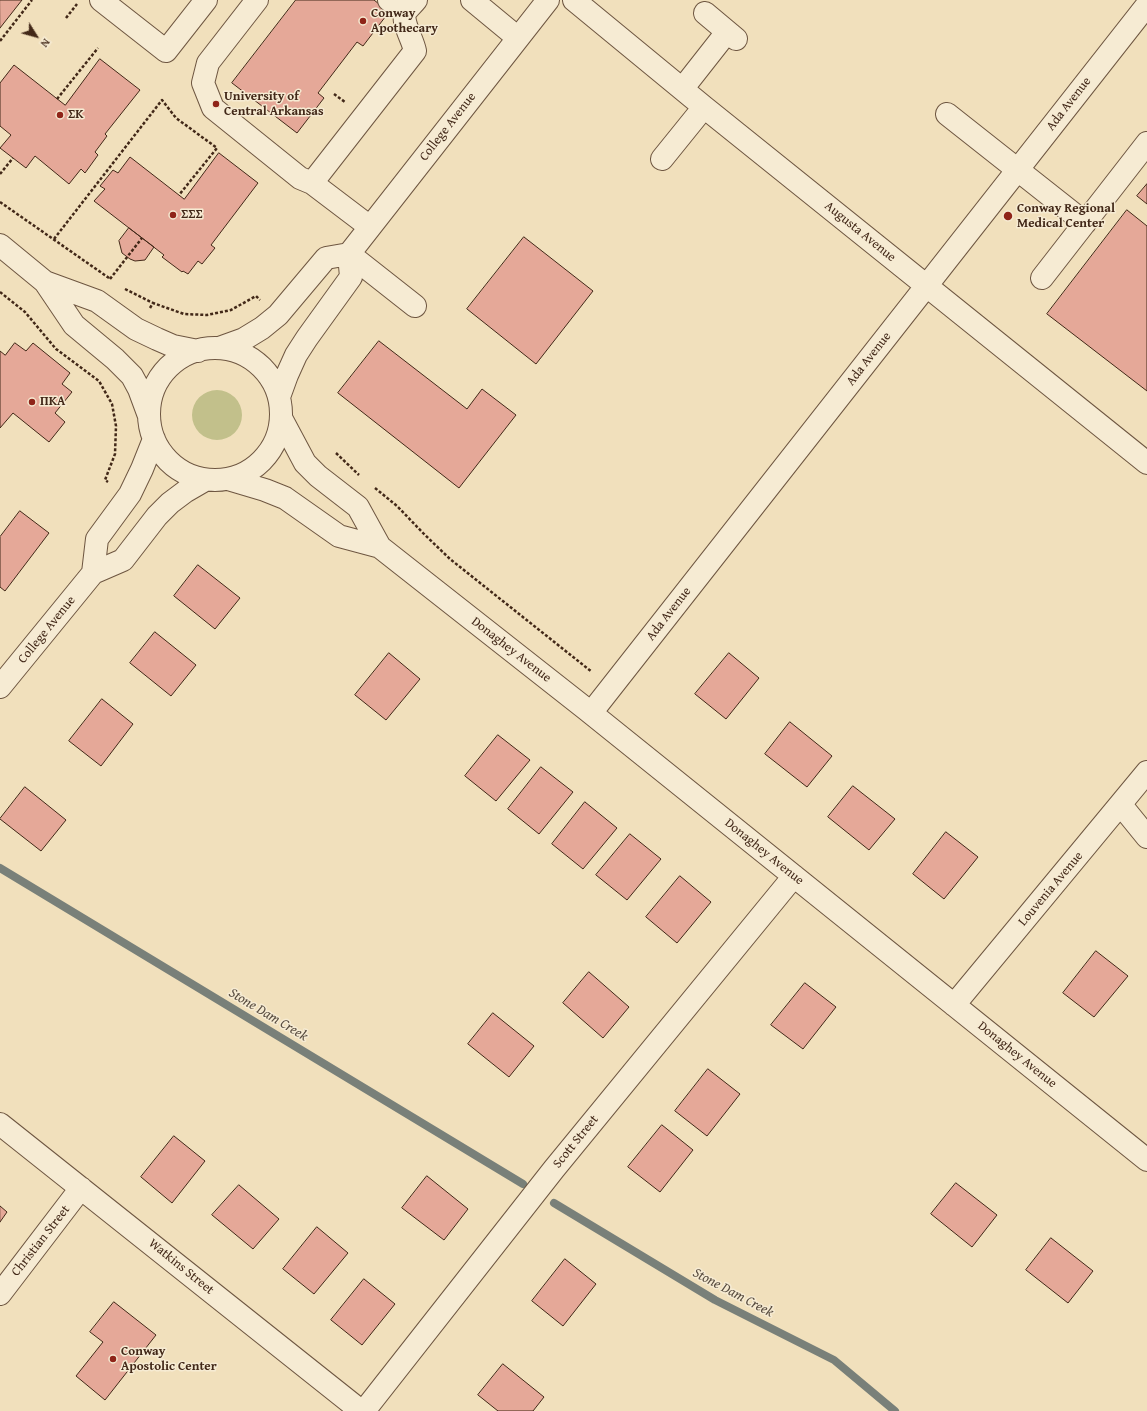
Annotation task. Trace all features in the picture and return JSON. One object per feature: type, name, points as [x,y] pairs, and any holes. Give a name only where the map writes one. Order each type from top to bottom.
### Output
[{"type":"street","points":[[101,0],[166,51],[206,0]]},
{"type":"street","points":[[257,0],[208,63],[203,83],[213,108],[300,178],[312,183],[370,227]]},
{"type":"street","points":[[472,0],[518,38]]},
{"type":"street","name":"College Avenue","points":[[349,254],[548,0]]},
{"type":"street","name":"Augusta Avenue","points":[[574,0],[704,107],[1147,463]]},
{"type":"street","points":[[312,183],[415,51],[413,42],[404,24],[404,4]]},
{"type":"street","name":"Ada Avenue","points":[[591,713],[1018,169],[1146,9]]},
{"type":"street","points":[[682,88],[732,35],[705,13]]},
{"type":"street","points":[[662,159],[704,107]]},
{"type":"street","points":[[947,114],[1085,223]]},
{"type":"street","points":[[1042,278],[1147,143]]},
{"type":"street","points":[[3,254],[45,282],[97,301],[136,329],[173,346],[239,353],[257,363],[267,372],[274,384],[280,407]]},
{"type":"street","points":[[349,254],[351,277],[296,355],[280,407],[279,432],[274,446],[265,458],[242,475],[228,479],[205,480],[179,470],[160,451],[150,427],[149,416],[155,388],[162,375],[172,364],[184,356],[244,339],[262,328],[278,315],[326,258],[349,254],[415,306]]},
{"type":"street","points":[[45,282],[74,325],[116,359],[132,376],[139,389],[149,416]]},
{"type":"street","name":"Donaghey Avenue","points":[[280,407],[305,463],[318,476],[358,507],[380,547],[591,713],[1147,1160]]},
{"type":"street","points":[[93,573],[97,540],[130,494],[154,439]]},
{"type":"street","name":"Donaghey Avenue","points":[[228,479],[265,490],[285,498],[338,536],[380,547]]},
{"type":"street","name":"College Avenue","points":[[0,687],[93,573],[123,560],[157,516],[170,503],[186,491],[205,480]]},
{"type":"street","name":"Louvenia Avenue","points":[[954,1005],[1147,772]]},
{"type":"street","points":[[1120,805],[1147,837]]},
{"type":"street","name":"Scott Street","points":[[362,1411],[559,1162],[794,876]]},
{"type":"street","name":"Watkins Street","points":[[0,1124],[362,1411]]},
{"type":"street","name":"Christian Street","points":[[0,1294],[81,1188]]},
{"type":"path","points":[[0,41],[32,0]]},
{"type":"path","points":[[66,18],[78,2]]},
{"type":"path","points":[[57,98],[98,48]]},
{"type":"path","points":[[54,239],[162,100],[176,118],[217,148],[179,195]]},
{"type":"path","points":[[0,174],[13,158]]},
{"type":"path","points":[[0,202],[115,282]]},
{"type":"path","points":[[110,279],[142,238]]},
{"type":"path","points":[[120,285],[153,303],[184,314],[207,315],[231,310],[256,296],[265,305]]},
{"type":"path","points":[[0,292],[25,312],[56,349],[99,381],[112,404],[116,426],[115,454],[105,480],[110,483]]},
{"type":"path","points":[[147,314],[153,303]]},
{"type":"path","points":[[336,453],[364,478]]},
{"type":"path","points":[[375,488],[397,506],[450,559],[593,673]]},
{"type":"shaded area","points":[[222,390],[227,391],[235,397],[241,405],[241,425],[235,433],[227,439],[212,440],[207,439],[199,433],[193,425],[192,410],[193,405],[199,397],[207,391]]},
{"type":"building","points":[[0,0],[22,0],[0,28]]},
{"type":"building","points":[[296,0],[374,0],[389,12],[363,46],[357,42],[318,93],[324,98],[297,133],[232,83]]},
{"type":"building","name":"ΣΚ","points":[[100,59],[140,90],[105,134],[107,136],[95,152],[98,155],[85,173],[81,169],[69,184],[35,156],[26,168],[0,148],[11,135],[0,126],[0,83],[14,65],[65,105]]},
{"type":"building","name":"ΣΣΣ","points":[[219,153],[258,183],[211,245],[215,248],[202,264],[198,261],[188,274],[183,271],[182,272],[162,257],[164,255],[94,201],[105,189],[100,186],[113,170],[118,173],[130,157],[184,199]]},
{"type":"building","points":[[1147,184],[1147,204],[1137,196]]},
{"type":"building","points":[[1127,210],[1147,226],[1147,391],[1047,314]]},
{"type":"building","points":[[129,228],[154,247],[145,260],[135,261],[122,253],[119,241]]},
{"type":"building","points":[[524,237],[593,291],[536,364],[467,309]]},
{"type":"building","points":[[379,341],[467,409],[482,389],[516,415],[459,488],[338,393]]},
{"type":"building","name":"ΠΚΑ","points":[[15,343],[26,351],[33,343],[70,373],[62,384],[72,392],[55,413],[65,422],[49,442],[13,413],[0,428],[0,351],[5,355]]},
{"type":"building","points":[[20,511],[49,533],[5,591],[0,587],[0,537]]},
{"type":"building","points":[[198,565],[240,598],[215,629],[174,596]]},
{"type":"building","points":[[155,632],[196,665],[171,696],[130,663]]},
{"type":"building","points":[[389,653],[420,679],[386,720],[355,695]]},
{"type":"building","points":[[729,653],[759,678],[726,719],[695,694]]},
{"type":"building","points":[[102,699],[133,724],[101,766],[69,741]]},
{"type":"building","points":[[790,722],[832,756],[807,787],[765,754]]},
{"type":"building","points":[[498,735],[530,760],[496,801],[465,776]]},
{"type":"building","points":[[541,767],[573,792],[539,834],[508,809]]},
{"type":"building","points":[[853,786],[895,819],[869,850],[828,817]]},
{"type":"building","points":[[25,787],[66,820],[41,851],[0,819]]},
{"type":"building","points":[[585,802],[617,828],[583,869],[552,844]]},
{"type":"building","points":[[946,832],[978,857],[944,899],[913,874]]},
{"type":"building","points":[[630,834],[661,859],[627,900],[596,875]]},
{"type":"building","points":[[680,876],[711,902],[677,943],[646,917]]},
{"type":"building","points":[[1096,951],[1128,976],[1094,1017],[1063,993]]},
{"type":"building","points":[[589,972],[629,1007],[603,1038],[563,1003]]},
{"type":"building","points":[[805,983],[836,1007],[803,1049],[771,1025]]},
{"type":"building","points":[[493,1013],[534,1046],[509,1077],[468,1044]]},
{"type":"building","points":[[708,1069],[740,1094],[707,1136],[675,1111]]},
{"type":"building","points":[[662,1125],[693,1150],[660,1192],[628,1167]]},
{"type":"building","points":[[174,1136],[205,1161],[172,1203],[141,1177]]},
{"type":"building","points":[[427,1176],[468,1209],[444,1240],[402,1208]]},
{"type":"building","points":[[956,1183],[997,1215],[972,1247],[931,1214]]},
{"type":"building","points":[[239,1185],[279,1219],[253,1249],[212,1215]]},
{"type":"building","points":[[0,1206],[7,1212],[0,1222]]},
{"type":"building","points":[[317,1227],[348,1253],[314,1294],[283,1269]]},
{"type":"building","points":[[1051,1238],[1093,1271],[1068,1303],[1026,1270]]},
{"type":"building","points":[[565,1259],[596,1284],[563,1326],[532,1301]]},
{"type":"building","points":[[364,1279],[395,1304],[362,1345],[331,1320]]},
{"type":"building","name":"Conway Apostolic Center","points":[[114,1302],[156,1335],[105,1400],[76,1376],[103,1342],[90,1332]]},
{"type":"building","points":[[503,1364],[544,1397],[533,1411],[498,1411],[478,1395]]},
{"type":"waterway","name":"Stone Dam Creek","points":[[0,868],[523,1184]]},
{"type":"waterway","name":"Stone Dam Creek","points":[[554,1203],[715,1300],[834,1360],[895,1411]]},
{"type":"place","name":"Conway Apothecary","points":[[363,21]]},
{"type":"place","name":"University of Central Arkansas","points":[[216,104]]},
{"type":"place","name":"ΣΚ","points":[[60,115]]},
{"type":"place","name":"ΣΣΣ","points":[[173,215]]},
{"type":"place","name":"Conway Regional Medical Center","points":[[1008,216]]},
{"type":"place","name":"ΠΚΑ","points":[[32,402]]},
{"type":"place","name":"Conway Apostolic Center","points":[[113,1359]]}]
